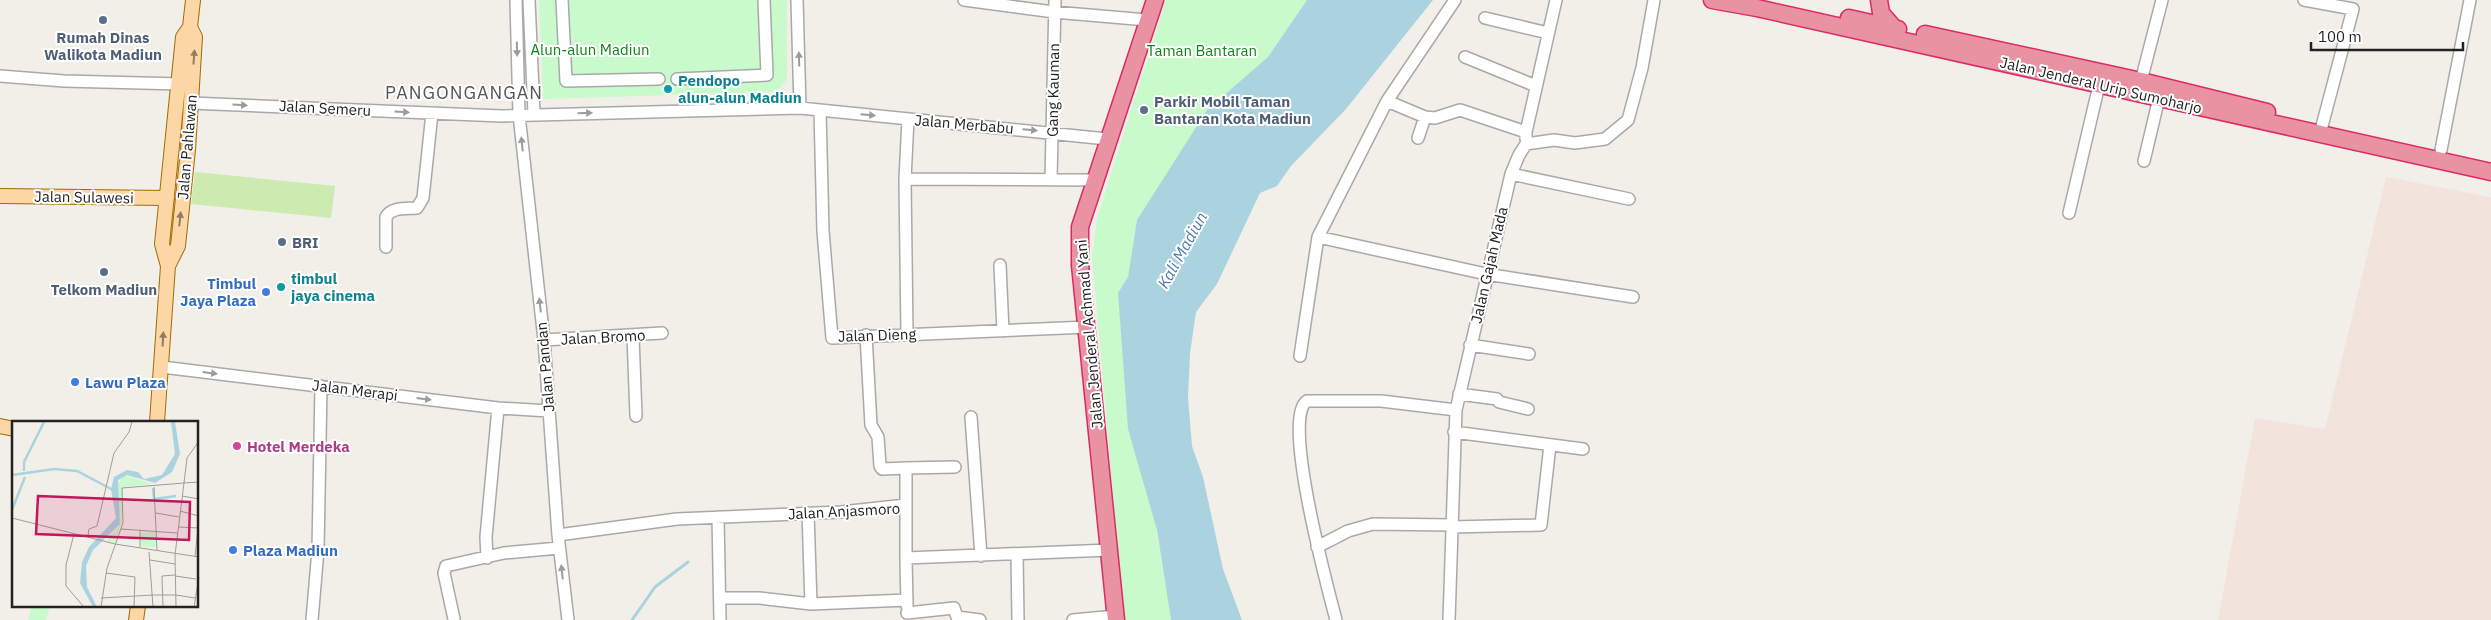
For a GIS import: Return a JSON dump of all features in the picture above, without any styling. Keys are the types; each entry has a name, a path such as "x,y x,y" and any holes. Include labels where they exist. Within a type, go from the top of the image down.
{"highway":[{"name":"Jalan Jenderal Achmad Yani","path":"1116,618 1079,244 1080,227 1107,138 1154,0"},
{"name":"Jalan Jenderal Urip Sumoharjo","path":"1712,0 1872,29 1893,27 2141,81 2322,126 2491,160"},
{"name":"Jalan Jenderal Urip Sumoharjo","path":"1772,0 1872,29 2099,84 2491,172"},
{"path":"1879,0 1881,13 1893,27"}],"main road":[{"name":"Jalan Pahlawan","path":"157,421 168,266 162,244 180,84 183,36 190,26 193,0"},
{"path":"1872,29 1879,0"},
{"name":"Jalan Pahlawan","path":"168,266 178,246 196,37 190,26"},
{"name":"Jalan Sulawesi","path":"0,196 167,198"}],"street":[{"name":"Jalan Pandan","path":"516,0 519,115 544,340 558,535 568,620"},
{"path":"529,0 534,114"},
{"path":"562,0 566,81 658,80"},
{"path":"677,78 767,75 764,0"},
{"path":"797,0 800,108"},
{"path":"964,0 1054,12 1147,20"},
{"name":"Gang Kauman","path":"1050,180 1055,0"},
{"path":"1300,356 1318,237 1387,101 1455,0"},
{"path":"1556,0 1526,132 1526,144 1554,140 1575,143 1605,138 1628,120 1642,68 1654,0"},
{"path":"2141,81 2162,0"},
{"path":"2304,0 2354,9 2322,126"},
{"path":"2441,150 2470,0"},
{"path":"1485,18 1548,33"},
{"path":"1465,57 1536,86"},
{"path":"0,76 64,81 180,84"},
{"path":"2069,213 2099,84"},
{"path":"2144,161 2159,98"},
{"path":"1387,101 1425,118 1434,118 1460,110 1526,132"},
{"name":"Jalan Semeru","path":"191,103 519,115 800,108"},
{"name":"Jalan Merbabu","path":"800,108 1107,138"},
{"name":"Jalan Dieng","path":"820,111 823,231 831,337 1088,327"},
{"path":"386,247 388,213 392,210 417,208 422,198 432,113"},
{"path":"1418,138 1425,118"},
{"path":"907,333 906,179 908,119"},
{"name":"Jalan Gajah Mada","path":"1449,620 1456,410 1510,174 1526,144"},
{"path":"1510,174 1629,199"},
{"path":"906,179 1094,180"},
{"path":"1318,237 1486,274 1633,297"},
{"path":"1000,265 1003,330"},
{"name":"Jalan Bromo","path":"544,340 662,333"},
{"path":"866,335 871,424 878,437 880,466 882,469 955,467"},
{"path":"633,336 636,416"},
{"path":"1470,346 1529,354"},
{"name":"Jalan Merapi","path":"162,367 498,408 549,411"},
{"path":"312,620 318,550 321,386"},
{"path":"1460,394 1497,399 1499,402 1512,406 1528,408"},
{"path":"1336,620 1317,548 1302,467 1300,413 1303,404 1308,401 1381,401 1456,410"},
{"path":"489,557 486,537 498,408"},
{"path":"972,417 981,556"},
{"path":"1454,432 1583,449"},
{"path":"1317,548 1348,531 1373,524 1451,526 1541,525 1550,445"},
{"path":"906,468 906,505"},
{"name":"Jalan Anjasmoro","path":"558,535 677,519 841,512 906,505 907,616"},
{"path":"808,513 812,604"},
{"path":"718,517 720,620"},
{"path":"454,619 444,568 451,564 504,553 560,548"},
{"path":"906,558 1110,550"},
{"path":"1017,554 1018,620"},
{"path":"720,598 759,598 812,604 907,600"},
{"path":"907,616 954,608 957,616 980,620"},
{"path":"1073,620 1116,618"}],"shaded area":[{"path":"2386,177 2491,197 2491,620 2218,620 2255,418 2325,429"}],"green space":[{"name":"Alun-alun Madiun","path":"539,0 787,0 787,79 774,92 543,99"},
{"name":"Taman Bantaran","path":"1166,0 1307,0 1268,57 1250,74 1137,220 1128,277 1118,293 1171,620 1124,620 1092,256 1097,218"},
{"path":"195,172 335,186 331,218 191,204"},
{"path":"31,608 49,608 46,620 28,620"}],"water":[{"name":"Kali Madiun","path":"1307,0 1433,0 1346,109 1291,166 1277,186 1260,193 1217,284 1196,312 1190,353 1188,398 1192,446 1203,477 1223,569 1242,620 1171,620 1157,530 1128,429 1118,293 1128,277 1137,220 1207,110 1268,57"}],"waterway":[{"path":"632,620 655,587 688,562"}],"place":[{"name":"Rumah Dinas Walikota Madiun","path":"103,20"},
{"name":"Pendopo alun-alun Madiun","path":"668,89"},
{"name":"Parkir Mobil Taman Bantaran Kota Madiun","path":"1144,110"},
{"name":"BRI","path":"282,242"},
{"name":"Telkom Madiun","path":"104,272"},
{"name":"timbul jaya cinema","path":"281,287"},
{"name":"Timbul Jaya Plaza","path":"266,292"},
{"name":"Lawu Plaza","path":"75,382"},
{"name":"Hotel Merdeka","path":"237,446"},
{"name":"Plaza Madiun","path":"233,550"}],"district":[{"name":"PANGONGANGAN","path":"464,92"}]}
